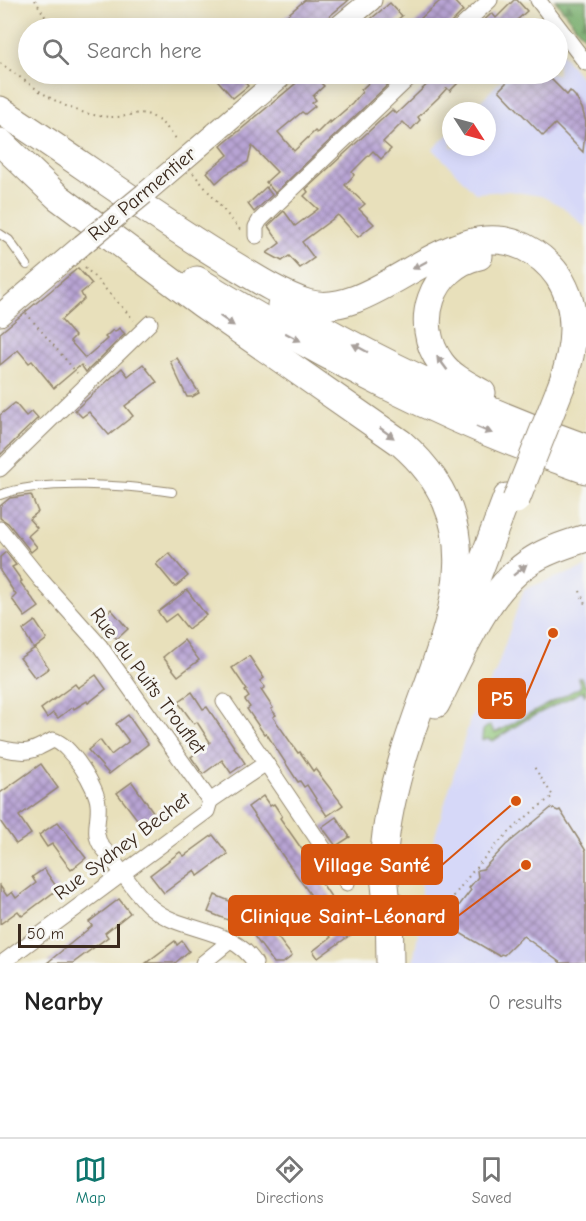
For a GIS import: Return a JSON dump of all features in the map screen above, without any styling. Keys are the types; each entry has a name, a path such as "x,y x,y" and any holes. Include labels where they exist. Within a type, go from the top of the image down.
{"highway":[{"path":"0,112 64,151 111,186 194,240 287,294 312,304 328,305 356,298 453,249 473,242 503,241 525,248 545,260 555,271 566,290 572,307 573,343 426,708 405,776 399,821 396,897 397,963"},
{"path":"0,112 81,176 195,255 302,318 474,405 586,448"},
{"path":"0,141 147,249 276,328 395,391 546,456 586,470"},
{"path":"0,141 58,197 202,304 401,443 419,461 440,491 455,530 458,580 450,621 411,731 392,802 384,871 389,918"},
{"path":"558,383 559,318 551,292 541,277 521,261 500,255 470,258 448,271 435,288 428,309 431,344 441,362 460,380 492,398 586,436"},
{"path":"390,963 389,918 392,852 399,821 434,708 512,499"},
{"path":"434,708 478,623 506,581 523,566 544,553 586,538"}],"street":[{"path":"349,18 370,0"},
{"path":"538,0 552,18"},
{"path":"469,18 482,3"},
{"path":"568,39 586,63"},
{"name":"Rue Parmentier","path":"0,315 80,253 155,184 189,162 273,84"},
{"path":"256,236 256,227 260,220 403,84"},
{"path":"0,469 143,324"},
{"name":"Rue du Puits Trouflet","path":"0,529 41,580 100,646 209,803"},
{"path":"224,702 347,883"},
{"path":"0,748 20,752 38,750 52,740 63,744 94,785 98,803 95,833 100,845 152,908 170,918 230,941 247,952 255,963"},
{"name":"Rue Sydney Bechet","path":"2,963 207,811 209,803 266,763"},
{"path":"203,963 230,941"}],"lane":[{"path":"0,234 9,240 27,265"},
{"path":"0,495 39,487 93,485 172,492"}],"path":[{"path":"35,0 46,18"},
{"path":"0,63 18,75"},
{"path":"30,84 49,97 79,111 112,117 135,112 150,115 162,123 237,229 256,236"},
{"path":"80,253 135,321 143,324"},
{"path":"24,311 82,380"},
{"path":"580,591 586,607"},
{"path":"433,916 443,912 477,864 499,841 554,796 534,767"}],"shaded area":[{"path":"568,61 586,85 586,228 563,207 541,196 509,191 475,193 433,149 442,140 442,156 496,156 496,102 480,102 497,84 568,84"},
{"path":"586,567 586,963 413,963 420,921 421,882 470,720 495,673 524,589"}],"green space":[{"path":"555,0 586,0 586,39"},
{"path":"578,678 581,678 586,687 585,696 583,691 525,720 493,741 482,740 483,730 490,725 495,733 581,687"}],"building":[{"path":"305,0 349,0 327,18 284,18"},
{"path":"453,0 463,11 456,18 421,18 440,1"},
{"path":"514,0 517,0 527,11 519,18 496,18"},
{"path":"390,3 402,16 400,18 372,18"},
{"path":"492,13 496,18 487,18"},
{"path":"221,84 246,84 248,86 233,98"},
{"path":"295,84 322,84 324,86 313,96 316,100 312,103 315,106 305,114 302,112 278,132 294,151 315,131 317,133 352,104 367,84 389,84 275,193 266,182 277,172 252,146 248,162 226,174 216,183 207,172 228,155 221,146"},
{"path":"428,84 457,84 450,91 447,88 418,117 420,120 411,130 403,122 383,142 391,149 381,159 373,151 352,172 354,175 345,185 365,204 359,209 374,224 358,237 338,215 302,242 314,258 300,268 289,256 282,261 267,253 280,243 268,226 284,211 295,226 318,209 304,196 308,192 306,189 392,110 396,114"},
{"path":"505,84 556,84 567,95 570,91 582,108 586,122 583,152 555,124 543,136 499,90"},
{"path":"266,187 272,195 254,212 248,204"},
{"path":"78,268 92,284 81,293 84,299 61,320 75,336 70,341 85,358 107,339 105,337 113,330 115,332 119,328 125,334 86,372 81,365 54,388 32,361 29,363 18,350 0,365 0,333"},
{"path":"177,358 199,393 192,397 187,397 170,361"},
{"path":"143,364 157,382 125,406 133,416 109,435 89,412 82,417 75,410 122,368 128,376"},
{"path":"15,403 26,416 32,411 38,418 0,455 0,415"},
{"path":"31,495 38,512 29,519 37,528 28,536 37,547 31,552 8,523 0,518 0,506 10,498"},
{"path":"6,552 16,565 12,567 22,581 20,582 39,607 25,617 12,599 16,595 0,571 0,557"},
{"path":"169,553 188,576 175,587 156,564"},
{"path":"187,590 206,615 188,629 176,614 165,622 158,612"},
{"path":"111,609 128,629 117,639 100,619"},
{"path":"35,621 47,639 34,649 23,630"},
{"path":"184,640 199,660 178,676 163,657"},
{"path":"35,648 49,668 35,678 20,658"},
{"path":"249,656 264,678 260,681 265,687 261,690 273,708 271,709 276,715 273,717 298,753 300,752 313,771 315,769 343,805 327,816 307,785 304,787 300,781 298,782 266,733 264,734 247,709 250,707 245,700 249,697 245,691 247,690 232,668"},
{"path":"96,675 106,689 88,703 87,701 74,709 73,707 58,718 53,713 47,718 41,709 75,684 78,688"},
{"path":"192,692 203,709 207,707 245,763 231,773 222,760 203,774 191,757 210,742 197,722 194,724 178,702"},
{"path":"128,715 148,744 109,774 88,750 100,740 111,755 128,742 116,724"},
{"path":"41,764 58,788 19,816 31,834 16,844 0,821 0,793"},
{"path":"132,782 154,813 140,823 117,793"},
{"path":"263,796 270,806 274,804 282,816 280,818 315,868 313,870 353,933 318,958 313,951 331,937 319,920 323,917 308,895 310,894 248,807"},
{"path":"551,808 560,810 586,851 586,963 561,963 523,936 504,955 499,956 445,924 471,890 469,888 478,877 477,870 483,869 506,845"},
{"path":"336,817 350,837 336,846 322,827"},
{"path":"58,822 86,858 71,870 52,844 47,847 39,835"},
{"path":"213,835 228,854 198,876 195,870 164,893 150,875 180,852 184,856"},
{"path":"44,869 58,889 22,916 18,911 0,924 0,886 7,896 12,892 16,898 36,883 32,877"},
{"path":"215,895 249,909 264,930 269,926 292,956 283,963 274,963 248,928 208,912"},
{"path":"119,899 130,913 105,933 108,937 73,963 47,963 92,926 89,922"},
{"path":"175,941 177,945 182,941 189,951 175,963 146,963"}],"place":[{"name":"P5","path":"553,633"},
{"name":"Village Santé","path":"516,801"},
{"name":"Clinique Saint-Léonard","path":"526,865"}]}
